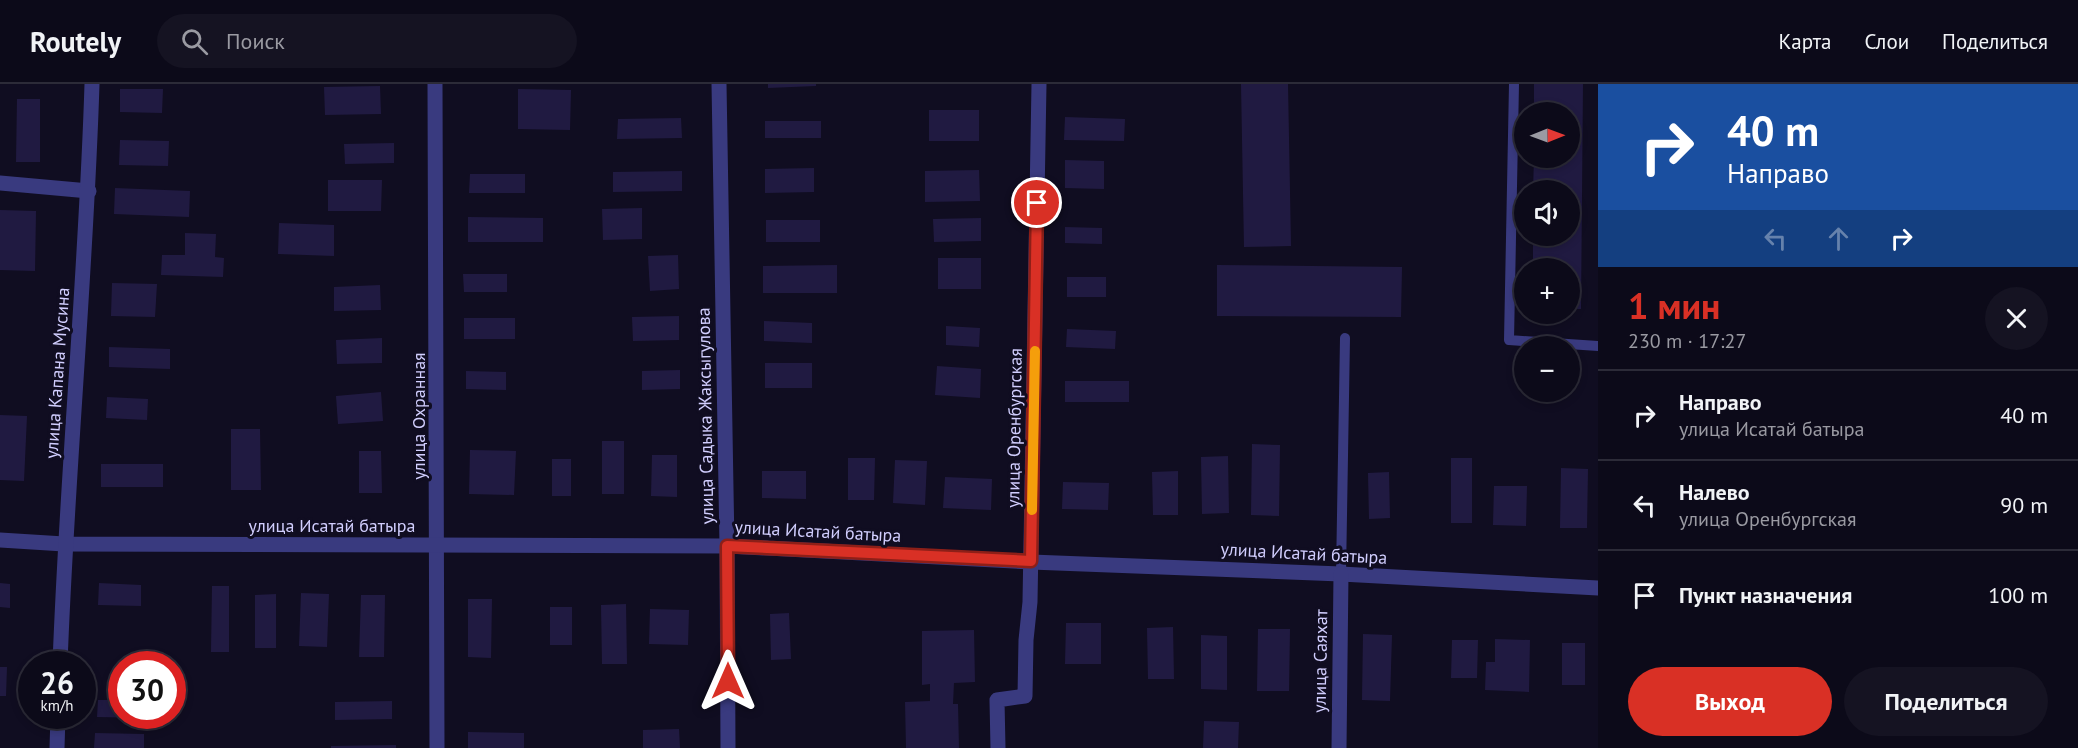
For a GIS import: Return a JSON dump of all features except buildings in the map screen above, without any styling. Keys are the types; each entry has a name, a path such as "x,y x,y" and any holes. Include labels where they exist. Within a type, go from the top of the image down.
{"street":[{"name":"улица Капана Мусина","path":"60,651 64,544 89,191 92,84"},
{"name":"улица Охранная","path":"435,84 437,748"},
{"name":"улица Садыка Жаксыгулова","path":"719,84 728,748"},
{"name":"улица Оренбургская","path":"998,748 998,700 1025,696 1031,561 1039,84"},
{"path":"0,183 89,191"},
{"name":"улица Исатай батыра","path":"0,540 64,544 727,546 1598,588"},
{"name":"улица Саяхат","path":"1339,748 1341,574"},
{"path":"57,748 58,729"}],"lane":[{"path":"1514,84 1509,340 1598,346"},
{"path":"1341,574 1345,338"}],"slow traffic":[{"path":"1032,510 1035,351"}],"route":[{"path":"728,681 727,546 1031,561 1037,203"}]}
